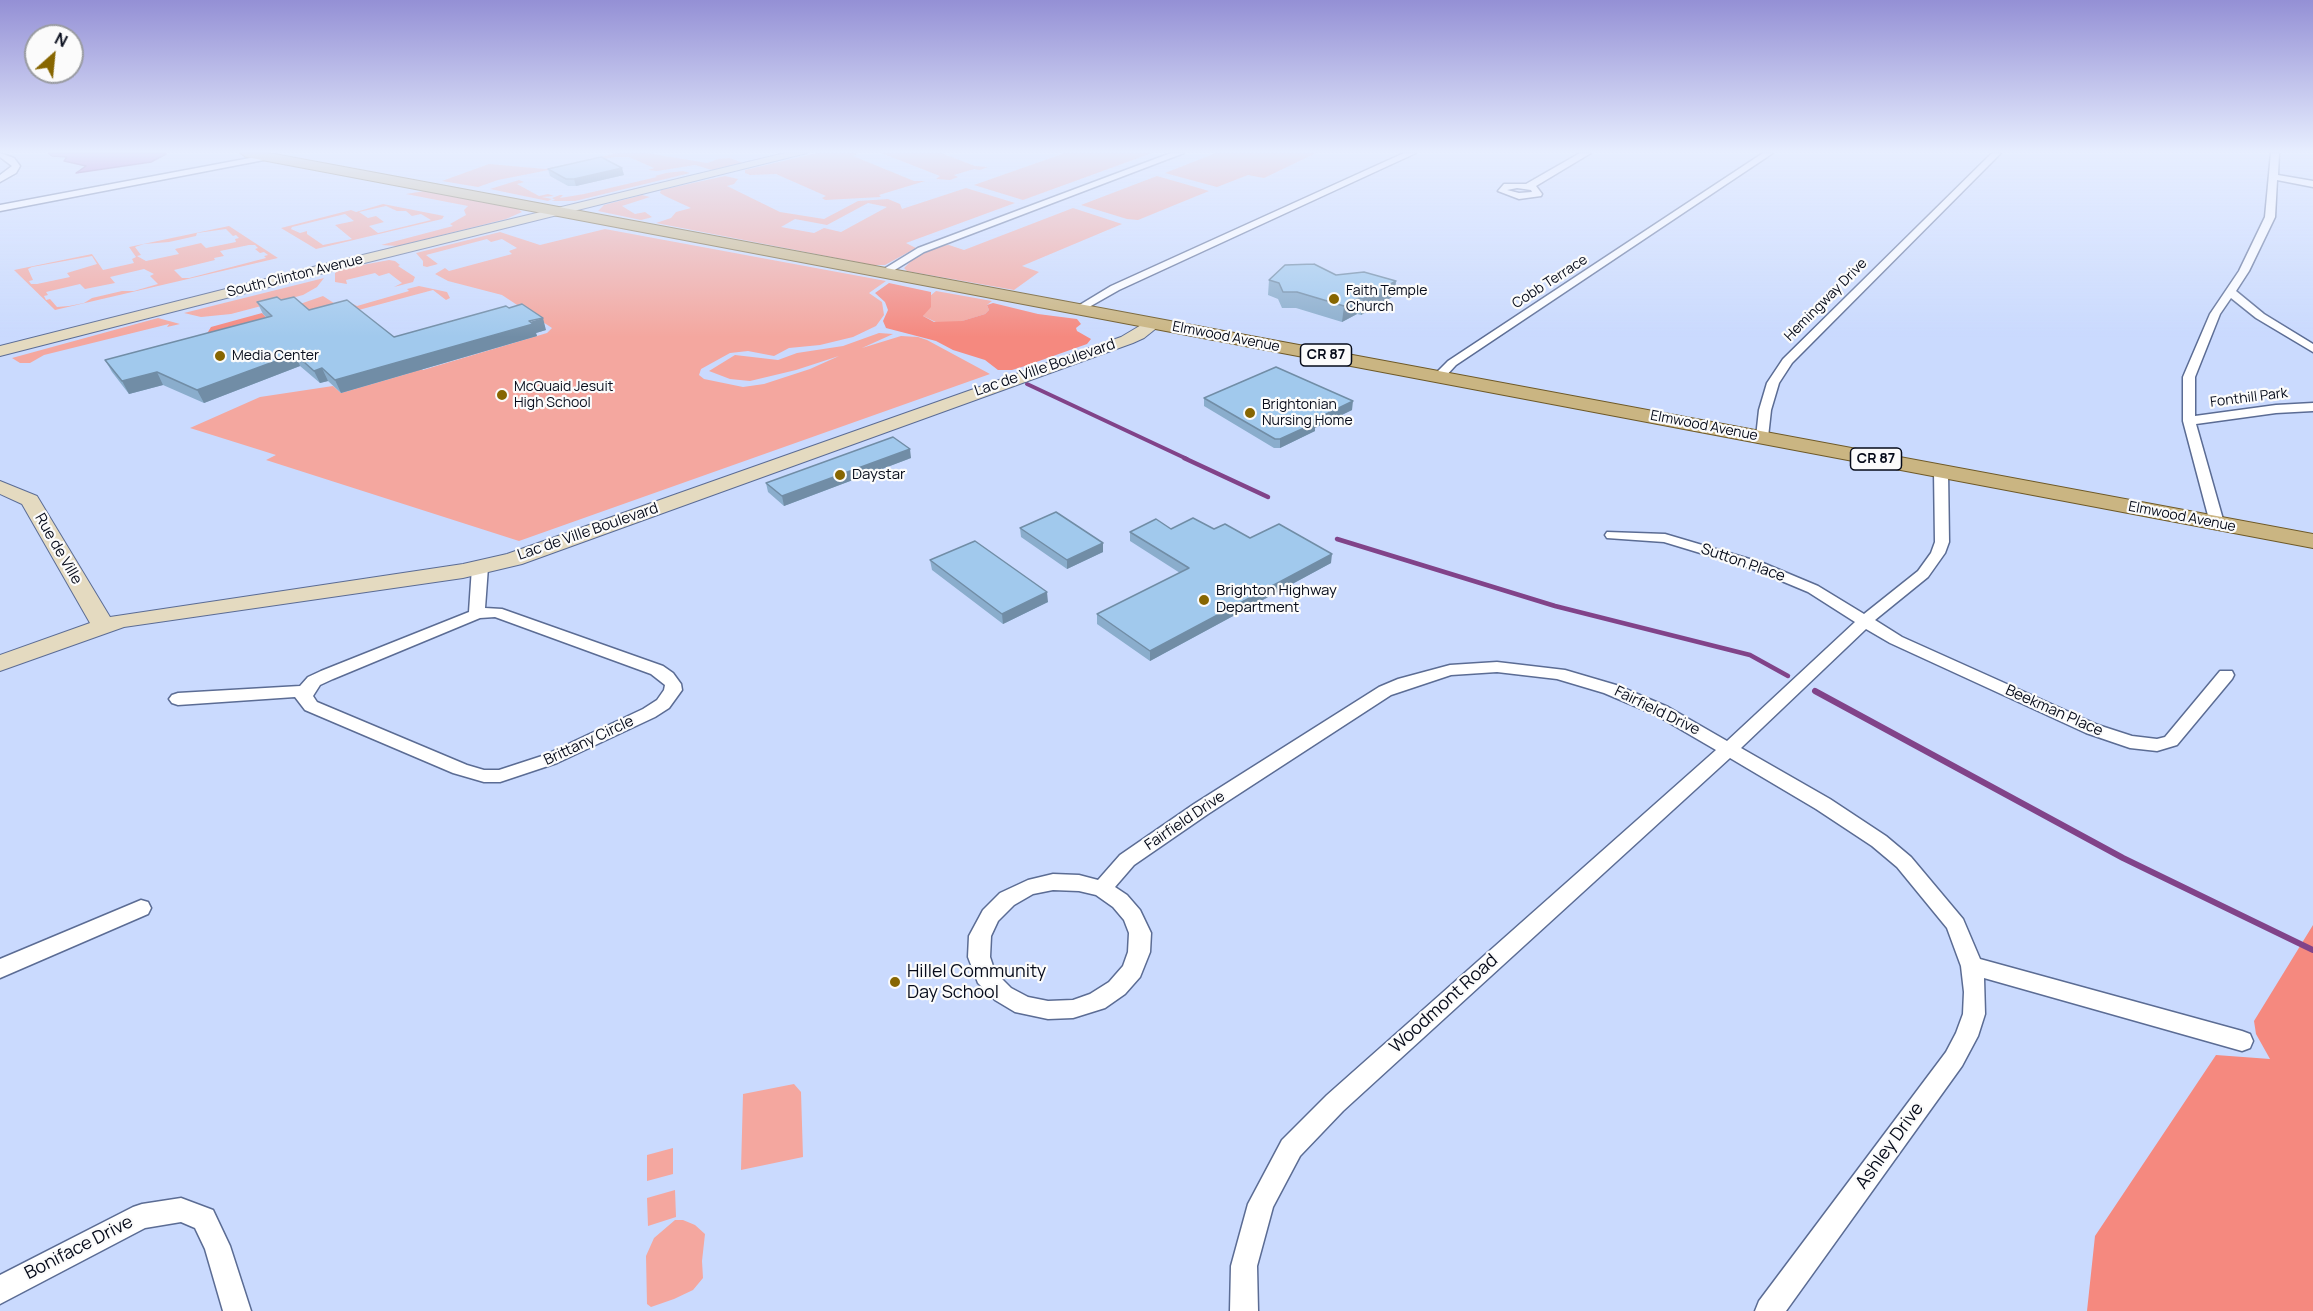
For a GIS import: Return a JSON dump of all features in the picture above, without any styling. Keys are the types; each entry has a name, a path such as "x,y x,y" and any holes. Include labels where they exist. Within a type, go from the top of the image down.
{"main road":[{"name":"Elmwood Avenue","path":"575,214 2313,541"}],"street":[{"name":"South Clinton Avenue","path":"0,351 545,214"},
{"path":"884,272 921,250 1017,214"},
{"path":"1078,309 1114,288 1277,214"},
{"name":"Cobb Terrace","path":"1439,376 1452,363 1677,214"},
{"name":"Hemingway Drive","path":"1762,437 1765,410 1773,383 1787,361 1935,214"},
{"path":"2217,523 2188,421 2189,377 2215,314 2244,271 2271,214"},
{"path":"2231,292 2272,325 2313,349"},
{"name":"Lac de Ville Boulevard","path":"0,663 103,626 136,617 480,567 542,550 1127,340 1143,332 1153,323"},
{"name":"Fonthill Park","path":"2188,421 2276,409 2313,407"},
{"path":"1730,748 1865,621 1923,574 1938,553 1942,542 1941,471"},
{"name":"Rue de Ville","path":"0,487 30,500 103,626"},
{"name":"Sutton Place","path":"1612,535 1674,540 1758,566 1812,589 1865,621"},
{"path":"477,614 480,567"},
{"name":"Brittany Circle","path":"496,612 510,615 657,670 673,684 673,690 663,704 649,713 551,759 500,777 484,776 460,769 311,706 304,697 304,691 314,681 327,675 477,614 496,612"},
{"name":"Beekman Place","path":"1865,621 1896,640 2092,729 2130,742 2157,745 2170,741 2226,675"},
{"name":"Fairfield Drive","path":"1102,889 1127,860 1201,809 1366,704 1404,683 1450,670 1497,667 1526,669 1583,680 1634,697 1730,748"},
{"path":"178,699 304,691"},
{"name":"Ashley Drive","path":"1730,748 1854,823 1904,862 1923,882 1956,925 1972,966 1976,992 1974,1014 1967,1036 1958,1051 1769,1311"},
{"name":"Woodmont Road","path":"1244,1311 1244,1266 1261,1204 1291,1148 1335,1102 1730,748"},
{"path":"1053,882 1079,883 1102,889 1120,901 1133,916 1140,933 1139,952 1132,971 1117,988 1089,1004 1048,1010 1023,1005 1003,994 986,977 979,957 980,936 990,916 1007,899 1028,888 1053,882"},
{"path":"0,969 141,908"},
{"path":"1972,966 2242,1041"},
{"name":"Boniface Drive","path":"0,1290 142,1216 181,1210 204,1219 217,1246 237,1311"}],"shaded area":[{"path":"335,214 344,214 292,227 291,229 300,233 307,231 307,234 323,245 352,239 335,225 354,221 345,214 362,214 368,218 376,216 384,222 369,226 378,233 431,220 421,214 444,216 442,219 316,249 281,228"},
{"path":"517,214 506,219 398,246 381,245 453,226 450,224 466,215"},
{"path":"613,214 648,214 652,217 641,220"},
{"path":"674,214 794,214 824,219 833,214 847,214 827,225 795,219 781,227 814,233 824,228 841,232 874,214 985,214 906,243 916,248 885,265 873,265 656,223 671,218"},
{"path":"1057,214 1092,214 1122,224 1022,266 1039,272 1014,290 907,271 904,268 915,257 936,246 949,245 964,250"},
{"path":"1111,214 1152,214 1138,220"},
{"path":"229,226 278,258 55,310 14,270 92,254 103,270 134,263 132,259 136,257 129,247","holes":["226,229 239,238 235,239 236,242 206,248 201,243 175,249 179,254 146,261 137,256 141,255 135,247 196,236 197,233","255,245 258,248 255,249 260,253 264,252 268,255 264,256 266,258 189,278 182,278 174,270 215,260 214,258 224,256 220,251","92,256 97,264 67,273 70,277 37,284 31,284 29,281 33,280 28,269","144,269 154,274 150,276 158,284 134,291 122,291 92,298 84,303 69,306 57,307 44,296 48,295 46,292 80,284 85,289 115,283 110,277"]},
{"name":"McQuaid Jesuit High School","path":"605,229 886,281 869,293 882,302 884,315 876,326 853,337 820,345 789,348 774,356 748,351 730,353 701,369 699,375 704,379 743,387 764,384 810,369 839,356 796,370 750,381 730,379 709,371 735,355 778,360 797,353 843,346 879,333 893,334 862,348 901,336 918,337 990,374 519,541 266,460 276,455 190,428 260,397 333,386 341,393 410,373 417,365 423,370 547,333 552,328 502,295 448,281 435,274 445,268 449,271 512,254 509,251 517,248 502,239 491,242 487,239 426,255 438,264 427,267 423,266 423,261 416,253 500,232 540,245"},
{"path":"389,260 395,261 400,265 398,266 415,277 413,282 394,287 402,283 389,273 379,276 375,273 346,280 347,284 335,282 335,273 341,269"},
{"path":"324,278 317,287 303,295 231,314 201,317 184,313"},
{"path":"889,283 931,292 931,307 923,316 934,322 962,321 985,314 989,310 987,305 993,303 1038,314 1077,319 1081,324 1076,328 1077,331 1091,339 1087,344 1025,366 1012,370 998,370 985,360 953,350 936,341 886,328 883,321 888,310 885,302 875,293"},
{"path":"419,286 447,292 450,298 446,300 433,290 314,322 300,304 323,296 340,307 353,304 357,306"},
{"path":"936,291 992,301 987,305 989,310 985,314 956,323 940,324 923,316 930,305 930,296"},
{"path":"262,313 273,324 203,340 211,327"},
{"path":"158,318 180,324 167,327 169,324 44,355 30,363 20,363 12,358"},
{"path":"2313,925 2313,1311 2087,1311 2095,1236 2216,1055 2270,1059 2256,1034 2254,1021"},
{"path":"794,1084 801,1092 803,1157 741,1170 743,1094"},
{"path":"673,1148 673,1174 647,1181 647,1155"},
{"path":"675,1190 676,1217 648,1226 647,1198"},
{"path":"675,1220 683,1220 695,1225 705,1234 703,1278 693,1290 651,1307 647,1304 646,1256 654,1238"}],"building":[{"path":"1314,264 1336,275 1364,272 1396,281 1363,299 1359,298 1344,306 1297,292 1283,292 1279,283 1269,280 1285,265"},
{"path":"277,297 281,300 294,297 309,310 347,300 394,337 506,306 509,308 522,304 543,318 529,321 533,324 335,380 322,368 314,371 295,354 197,390 157,372 122,381 105,360 272,316 257,302"},
{"name":"Brightonian Nursing Home","path":"1276,367 1353,401 1312,421 1315,423 1280,439 1275,439 1204,398"},
{"path":"893,437 910,449 782,496 766,483"},
{"path":"1056,512 1103,543 1067,560 1020,528"},
{"name":"Brighton Highway Department","path":"1193,518 1214,529 1225,524 1250,538 1279,524 1332,554 1150,651 1097,614 1189,568 1130,532 1156,519 1171,529"},
{"path":"975,541 1047,592 1002,614 930,560"}],"waterway":[{"path":"1027,384 1187,459"},
{"path":"1184,458 1268,497"},
{"path":"1337,539 1555,606 1750,655 1788,676"},
{"path":"1815,691 2123,858 2313,950"}],"place":[{"name":"Faith Temple Church","path":"1334,299"},
{"name":"Media Center","path":"220,356"},
{"name":"McQuaid Jesuit High School","path":"502,395"},
{"name":"Brightonian Nursing Home","path":"1250,413"},
{"name":"Daystar","path":"840,475"},
{"name":"Brighton Highway Department","path":"1204,600"},
{"name":"Hillel Community Day School","path":"895,982"}]}
